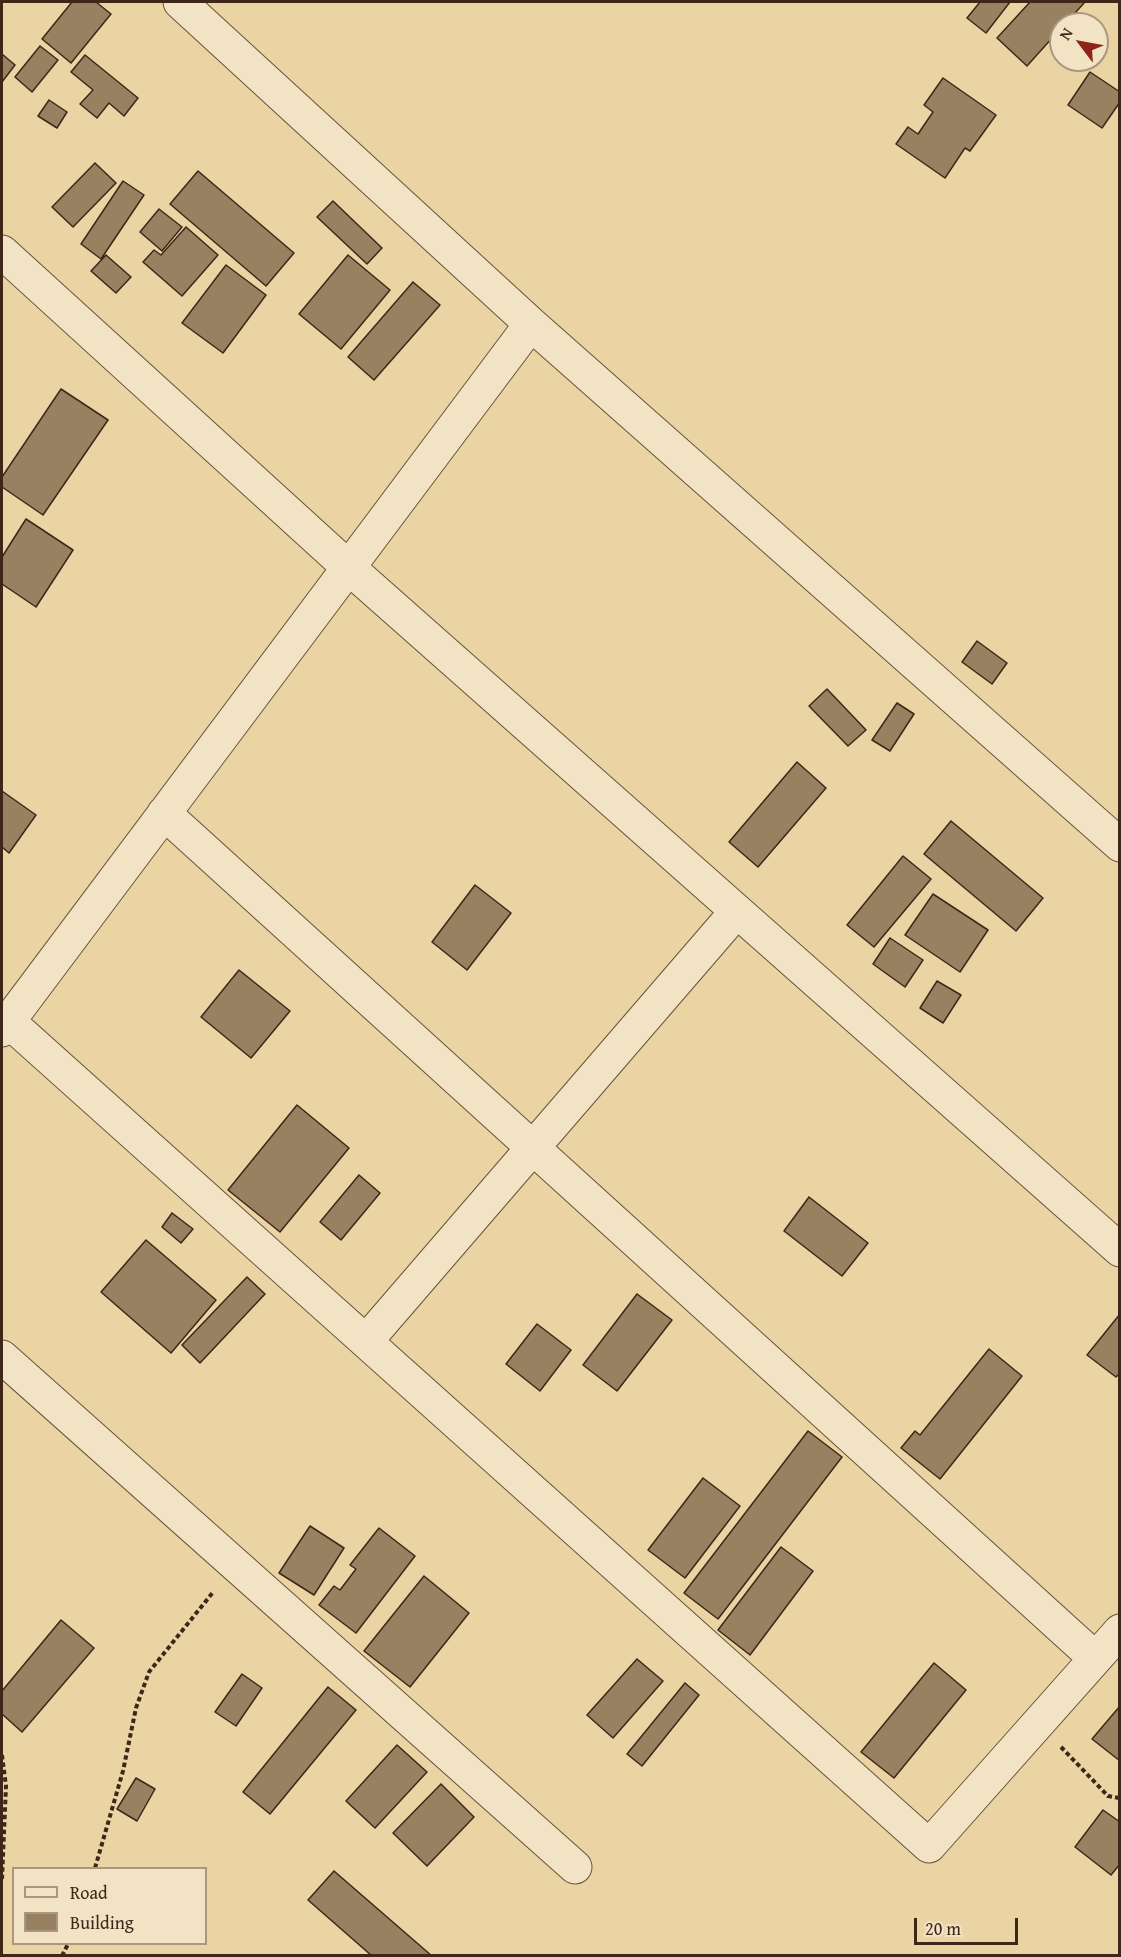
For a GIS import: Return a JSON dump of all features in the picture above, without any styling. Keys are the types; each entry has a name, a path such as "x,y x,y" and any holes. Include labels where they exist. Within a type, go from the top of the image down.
{"street":[{"path":"180,2 531,324 1119,844"},
{"path":"2,252 348,567 1119,1250"},
{"path":"531,324 5,1026 367,1340 928,1846 1119,1631"},
{"path":"164,813 1095,1658"},
{"path":"367,1340 737,911"},
{"path":"2,1357 575,1867"}],"path":[{"path":"96,1867 123,1772 136,1708 149,1672 235,1565"},
{"path":"1038,1723 1108,1796 1119,1798"},
{"path":"2,1755 6,1786 2,1879"}],"building":[{"path":"72,2 96,2 111,14 71,63 42,39"},
{"path":"980,2 1010,2 986,33 967,18"},
{"path":"1030,2 1085,2 1076,12 1049,12 1049,41 1027,66 997,38"},
{"path":"40,46 58,60 32,92 15,77"},
{"path":"2,54 15,65 2,82"},
{"path":"85,55 138,98 124,116 109,103 97,118 80,104 93,90 71,72"},
{"path":"1090,72 1120,92 1120,102 1102,128 1068,105"},
{"path":"943,78 996,115 970,151 965,148 945,178 896,144 908,127 918,134 933,112 924,105"},
{"path":"49,100 67,112 57,128 38,116"},
{"path":"95,163 116,183 73,227 52,207"},
{"path":"198,171 294,253 266,286 170,204"},
{"path":"123,181 144,195 101,259 81,244"},
{"path":"333,201 382,248 367,264 317,217"},
{"path":"159,209 182,227 162,251 140,232"},
{"path":"186,227 218,255 182,296 143,262 154,250 161,255"},
{"path":"106,255 131,277 116,293 91,271"},
{"path":"348,255 390,290 341,349 299,314"},
{"path":"226,265 266,295 223,353 182,323"},
{"path":"413,282 440,305 374,380 348,357"},
{"path":"61,389 108,420 43,515 2,487 2,477"},
{"path":"26,519 73,550 36,607 2,584 2,557"},
{"path":"977,641 1007,663 992,684 962,662"},
{"path":"827,689 866,730 848,746 809,706"},
{"path":"897,703 914,714 890,751 872,740"},
{"path":"797,762 826,788 758,867 729,842"},
{"path":"2,791 36,815 9,853 2,847"},
{"path":"951,821 1043,898 1016,931 924,854"},
{"path":"903,856 931,879 874,947 847,925"},
{"path":"475,885 511,913 467,970 432,942"},
{"path":"933,894 988,930 960,972 905,935"},
{"path":"890,938 923,960 905,987 873,964"},
{"path":"239,970 290,1011 251,1058 201,1017"},
{"path":"937,981 961,995 943,1023 920,1008"},
{"path":"297,1105 349,1148 280,1232 228,1190"},
{"path":"359,1175 380,1193 341,1240 320,1222"},
{"path":"809,1197 868,1243 842,1276 784,1231"},
{"path":"172,1213 193,1229 181,1243 162,1227"},
{"path":"146,1240 216,1300 171,1353 101,1292"},
{"path":"247,1277 265,1294 200,1363 182,1345"},
{"path":"637,1294 672,1320 617,1391 583,1365"},
{"path":"1120,1314 1120,1373 1116,1377 1087,1355"},
{"path":"537,1324 571,1350 540,1391 506,1364"},
{"path":"989,1349 1022,1376 940,1479 901,1448 915,1431 920,1435"},
{"path":"808,1431 842,1457 718,1619 684,1593"},
{"path":"703,1478 740,1506 685,1578 648,1550"},
{"path":"310,1526 344,1548 314,1595 279,1573"},
{"path":"379,1528 415,1556 356,1633 319,1605 334,1586 340,1590 356,1569 350,1565"},
{"path":"781,1547 813,1571 750,1655 718,1630"},
{"path":"424,1576 469,1613 410,1687 364,1651"},
{"path":"61,1620 94,1648 22,1732 2,1714 2,1691"},
{"path":"637,1659 663,1681 613,1738 587,1715"},
{"path":"934,1663 966,1690 894,1778 861,1752"},
{"path":"242,1674 262,1688 236,1726 215,1712"},
{"path":"685,1683 699,1695 642,1766 627,1754"},
{"path":"328,1687 356,1710 270,1814 243,1792"},
{"path":"1120,1706 1120,1761 1092,1739"},
{"path":"397,1745 427,1772 375,1828 346,1801"},
{"path":"136,1778 155,1789 137,1821 117,1809"},
{"path":"441,1784 474,1817 427,1866 393,1833"},
{"path":"1103,1810 1120,1822 1120,1864 1111,1875 1075,1847"},
{"path":"334,1871 432,1956 372,1956 308,1900"}]}
